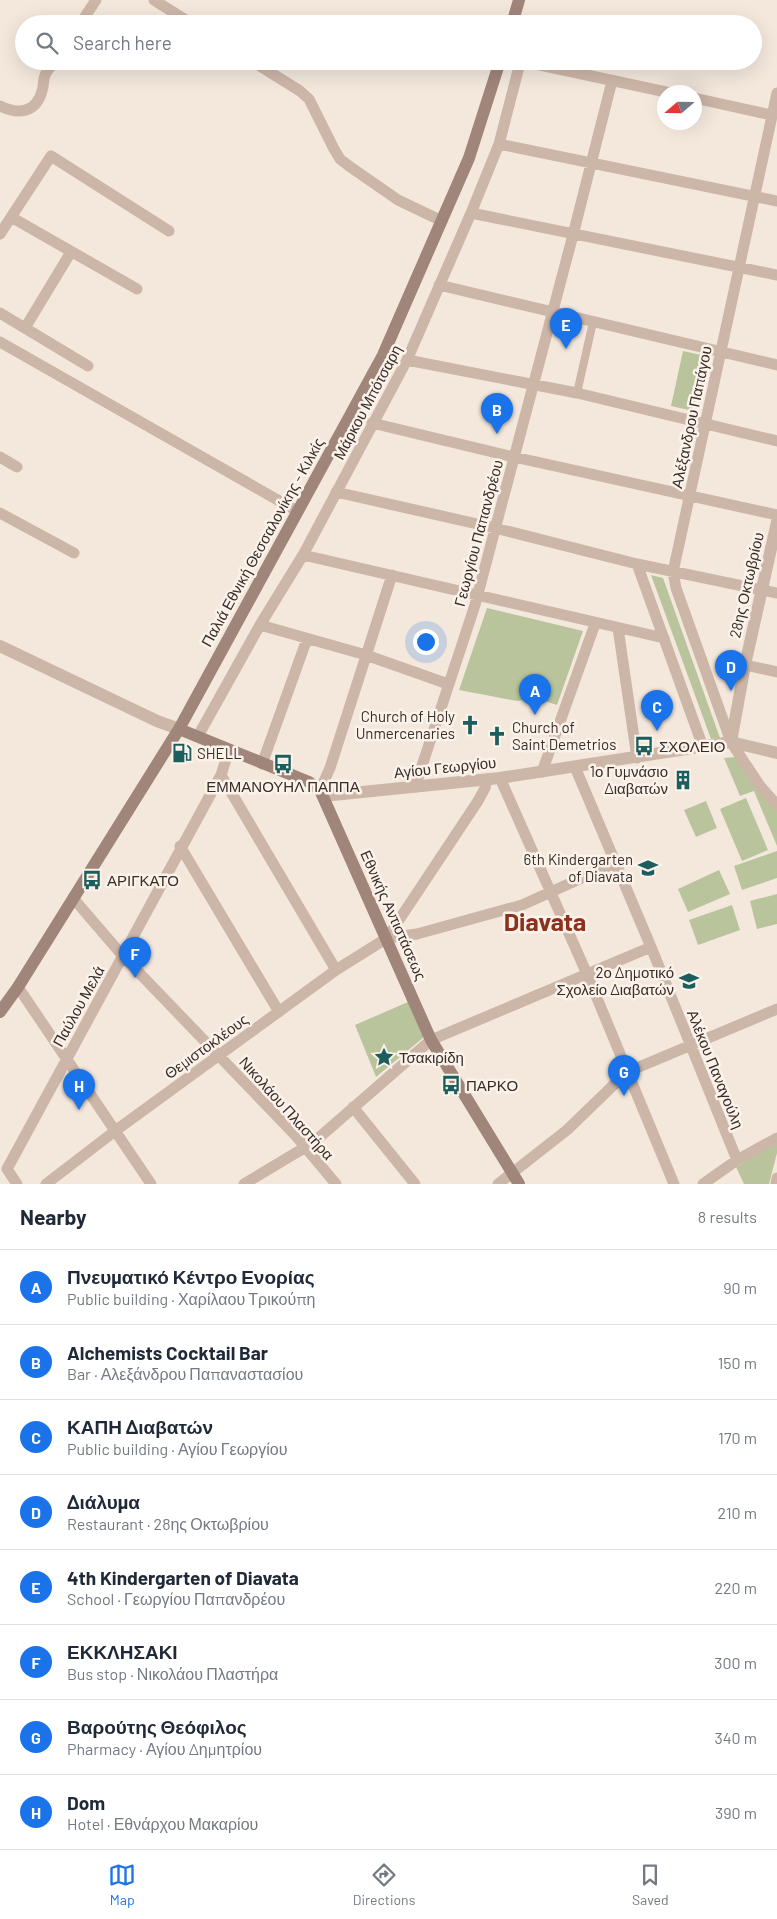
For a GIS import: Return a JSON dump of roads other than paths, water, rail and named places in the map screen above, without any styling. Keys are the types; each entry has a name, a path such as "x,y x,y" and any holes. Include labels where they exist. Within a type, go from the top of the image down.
{"main road":[{"path":"515,15 519,0"},
{"name":"Παλιά Εθνική Θεσσαλονίκης - Κιλκίς","path":"0,1012 18,987 141,787 181,733 297,511 382,355 474,146 497,70"},
{"path":"181,733 198,736 309,782 322,793"},
{"path":"141,787 154,785"},
{"name":"Εθνικής Αντιστάσεως","path":"322,793 431,1040 515,1179"}],"street":[{"path":"86,15 96,0"},
{"path":"154,0 178,15"},
{"path":"0,106 16,112 33,106 42,91 45,75 48,70"},
{"path":"266,70 300,91 309,99 334,149 349,166 398,200 442,221"},
{"name":"Μάρκου Μπότσαρη","path":"198,736 260,625 303,555 407,360 499,144 518,70"},
{"name":"Μάρκου Μπότσαρη","path":"562,70 612,81"},
{"path":"612,81 657,90"},
{"name":"Γεωργίου Παπανδρέου","path":"415,787 477,596 612,81"},
{"name":"Αλέξανδρου Παπάγου","path":"777,93 773,122 754,196 672,572 731,742 760,786 777,805"},
{"path":"702,100 773,122"},
{"path":"499,144 777,201"},
{"path":"0,234 50,156 169,231"},
{"path":"471,213 777,275"},
{"path":"11,217 137,289"},
{"path":"25,328 71,252"},
{"path":"439,285 777,365"},
{"path":"0,313 88,366"},
{"path":"577,394 593,322"},
{"path":"0,342 297,511"},
{"path":"407,360 577,394 777,441"},
{"path":"372,423 514,457 777,515"},
{"path":"0,457 17,467"},
{"path":"336,492 495,528 637,564 777,593"},
{"path":"0,513 74,553"},
{"name":"28ης Οκτωβρίου","path":"731,742 745,665 777,522"},
{"path":"303,555 595,624 664,638"},
{"path":"637,564 703,748"},
{"path":"322,793 392,575"},
{"path":"542,772 595,624"},
{"path":"260,625 366,655 448,684"},
{"path":"618,628 636,758"},
{"path":"262,764 307,639"},
{"path":"0,646 181,733"},
{"path":"745,665 777,672"},
{"name":"Αγίου Γεωργίου","path":"322,793 415,787 493,779 703,748 731,742 777,753"},
{"name":"Παύλου Μελά","path":"17,1184 7,1169 180,846 221,775 228,750"},
{"name":"Αλέκου Παναγούλη","path":"575,767 651,947 737,1160"},
{"path":"221,775 336,970"},
{"path":"386,938 493,779 551,893 674,1184"},
{"path":"180,846 279,1012"},
{"path":"386,938 417,934 522,905 614,863"},
{"name":"Νικολάου Πλαστήρα","path":"73,898 122,956 219,1055 306,1148 336,1184"},
{"name":"Θεμιστοκλέους","path":"46,1184 115,1131 336,970 386,938"},
{"path":"244,1184 306,1148 431,1040 651,947"},
{"path":"18,987 65,1060 151,1184"},
{"path":"498,1184 515,1179 580,1119 627,1072 777,1009"},
{"path":"354,1107 415,1184"},
{"path":"703,1184 737,1160 777,1138"},
{"path":"776,1184 777,1178"}],"place":[{"name":"4th Kindergarten of Diavata","path":"566,349"},
{"name":"Alchemists Cocktail Bar","path":"497,434"},
{"name":"Διάλυμα","path":"731,691"},
{"name":"Πνευματικό Κέντρο Ενορίας","path":"535,715"},
{"name":"Church of Holy Unmercenaries","path":"470,725"},
{"name":"ΚΑΠΗ Διαβατών","path":"657,731"},
{"name":"Church of Saint Demetrios","path":"497,736"},
{"name":"ΣΧΟΛΕΙΟ","path":"644,746"},
{"name":"SHELL","path":"182,753"},
{"name":"ΕΜΜΑΝΟΥΗΛ ΠΑΠΠΑ","path":"283,764"},
{"name":"1ο Γυμνάσιο Διαβατών","path":"683,780"},
{"name":"6th Kindergarten of Diavata","path":"648,868"},
{"name":"ΑΡΙΓΚΑΤΟ","path":"92,880"},
{"name":"ΕΚΚΛΗΣΑΚΙ","path":"135,978"},
{"name":"2ο Δημοτικό Σχολείο Διαβατών","path":"689,981"},
{"name":"Τσακιρίδη","path":"384,1057"},
{"name":"ΠΑΡΚΟ","path":"451,1085"},
{"name":"Βαρούτης Θεόφιλος","path":"624,1096"},
{"name":"Dom","path":"79,1110"}],"district":[{"name":"Diavata","path":"545,921"}]}
